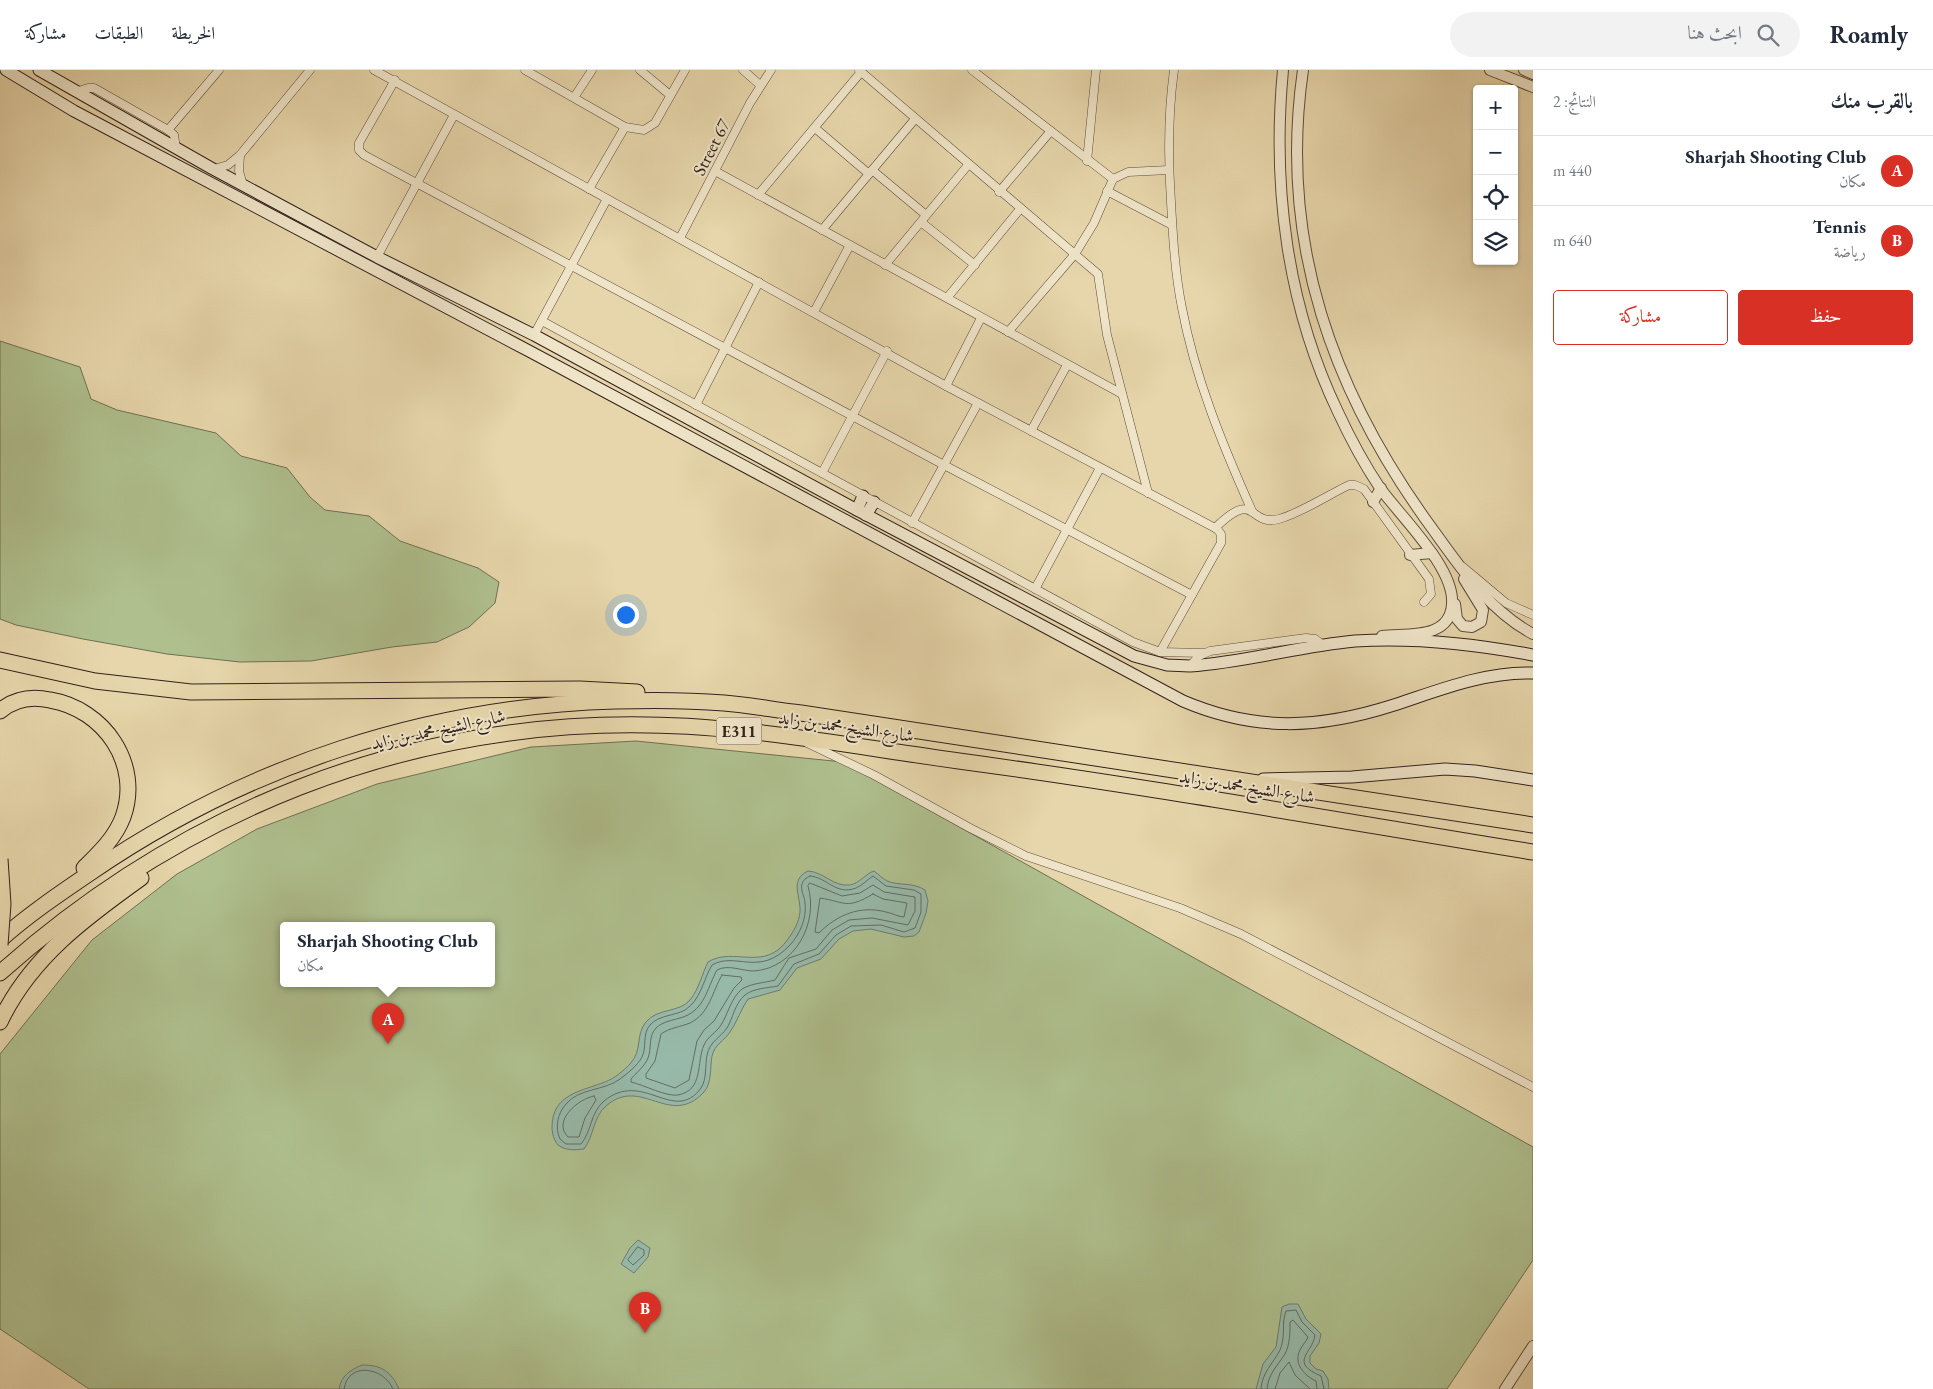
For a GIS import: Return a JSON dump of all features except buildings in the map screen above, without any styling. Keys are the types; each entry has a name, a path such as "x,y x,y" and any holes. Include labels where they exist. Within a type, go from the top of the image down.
{"highway":[{"path":"0,660 95,681 191,692 580,689 651,693 722,703"},
{"path":"0,711 14,703 33,698 56,700 77,708 95,720 111,736 122,755 126,767 128,791 119,827 105,847 57,895"},
{"name":"شارع الشيخ محمد بن زايد","path":"0,940 57,895 130,845 214,799 277,770 376,736 478,714 548,705 617,701 722,703 864,722 1533,825"},
{"name":"شارع الشيخ محمد بن زايد","path":"0,974 42,937 105,890 197,833 262,802 346,770 424,748 504,733 575,726 647,725 719,729 798,739 1080,777 1533,852"},
{"path":"0,1022 24,980 54,946 92,914 197,833"},
{"path":"0,860 3,904 0,945"}],"main road":[{"path":"6,70 100,124 530,350 1183,701 1229,717 1277,724 1325,722 1371,712 1476,678 1533,673"},
{"path":"38,70 214,169 377,257 534,335 861,513 1124,652 1156,663 1190,666 1355,641 1450,643 1533,655"},
{"path":"861,513 863,496"},
{"path":"861,513 874,502"},
{"path":"1248,782 1291,778 1352,777 1445,769 1475,771 1533,780"}],"street":[{"path":"168,130 217,70"},
{"path":"214,169 228,165 240,156 310,70"},
{"path":"374,70 887,351 946,386 1215,528 1221,534 1221,543 1160,652"},
{"path":"525,70 575,96 625,126 644,130 652,127 685,70"},
{"path":"575,96 592,70"},
{"path":"640,70 670,95"},
{"path":"743,70 760,85"},
{"name":"Street 67","path":"680,238 760,85 771,70"},
{"path":"972,70 1113,180"},
{"path":"1086,70 1095,73 1087,161"},
{"path":"1174,70 1169,126 1169,170 1178,290 1191,348 1216,426 1252,511"},
{"path":"1283,70 1280,132 1282,191 1287,244 1295,291 1312,351 1328,391 1352,441 1381,488 1432,553 1450,584 1460,624 1469,628 1478,625 1483,616 1483,610 1463,578 1458,564"},
{"path":"1297,70 1300,101"},
{"path":"1303,70 1300,101 1298,176 1301,216 1314,288 1331,347 1347,388 1388,465 1458,564 1494,605 1533,634"},
{"path":"1490,70 1533,87"},
{"path":"1524,70 1533,74"},
{"path":"758,195 860,71 999,192 1098,274 1106,328 1148,493"},
{"path":"395,80 359,143 359,150 364,155 944,465 1192,595"},
{"path":"79,92 88,88 94,88 168,130 174,135 176,148"},
{"path":"377,257 454,115"},
{"path":"822,230 915,119"},
{"path":"589,189 625,126"},
{"path":"815,128 871,172 975,265"},
{"path":"999,192 1050,132"},
{"path":"240,156 239,171 243,184"},
{"path":"885,265 968,165"},
{"path":"1008,332 1075,254 1094,223 1113,180 1128,172 1169,170"},
{"path":"715,171 1122,394"},
{"path":"1107,191 1172,225"},
{"path":"534,335 607,199"},
{"path":"947,298 1020,209"},
{"path":"814,312 850,245"},
{"path":"696,405 727,348 759,282"},
{"path":"946,386 981,318"},
{"path":"542,322 1126,639 1160,652 1203,654 1306,638 1315,639 1323,645"},
{"path":"822,473 887,351"},
{"path":"1031,431 1067,365"},
{"path":"912,523 978,403"},
{"path":"1035,589 1100,468"},
{"path":"1215,528 1235,510 1246,509 1264,518 1277,519 1352,485 1361,487 1431,583 1431,594 1424,602"},
{"path":"1373,502 1381,488"},
{"path":"1410,555 1432,553"},
{"path":"1458,564 1471,572 1506,603 1533,615"},
{"path":"1355,641 1436,630 1450,616 1452,596"},
{"path":"1190,666 1203,654"},
{"path":"798,739 874,775 970,828 1026,856 1180,908 1241,934 1533,1087"},
{"path":"1505,1389 1533,1346"}],"green space":[{"path":"0,341 80,367 91,399 117,410 216,433 241,456 287,468 310,497 325,510 369,516 400,541 478,568 499,582 495,603 469,627 437,642 392,647 311,661 240,662 167,654 16,625 0,619"},
{"path":"636,741 843,762 1533,1147 1533,1260 1447,1389 89,1389 0,1329 0,1054 92,940 177,874 257,829 377,784 531,747"}],"water":[{"path":"808,871 839,884 850,885 874,871 887,881 916,886 925,890 928,901 919,932 914,936 904,937 871,929 853,931 839,939 821,959 797,968 780,990 748,999 730,1032 713,1052 710,1080 707,1088 691,1102 667,1105 631,1096 619,1098 602,1110 584,1149 567,1149 558,1145 552,1132 553,1116 557,1107 578,1091 609,1080 627,1067 634,1059 641,1032 646,1022 656,1014 680,1007 690,1000 708,962 728,956 759,957 769,955 779,949 790,936 797,923 800,906 797,884 802,875"},
{"path":"638,1240 650,1248 648,1257 634,1273 621,1264 630,1248"},
{"path":"1289,1304 1298,1304 1306,1319 1321,1334 1319,1343 1310,1356 1310,1363 1316,1369 1323,1371 1328,1379 1329,1389 1256,1389 1263,1364 1276,1347 1282,1307"},
{"path":"362,1365 375,1366 385,1370 393,1378 399,1389 339,1389 342,1380 347,1374"}],"place":[{"name":"Sharjah Shooting Club","path":"388,1044"},
{"name":"Tennis","path":"645,1333"}]}
